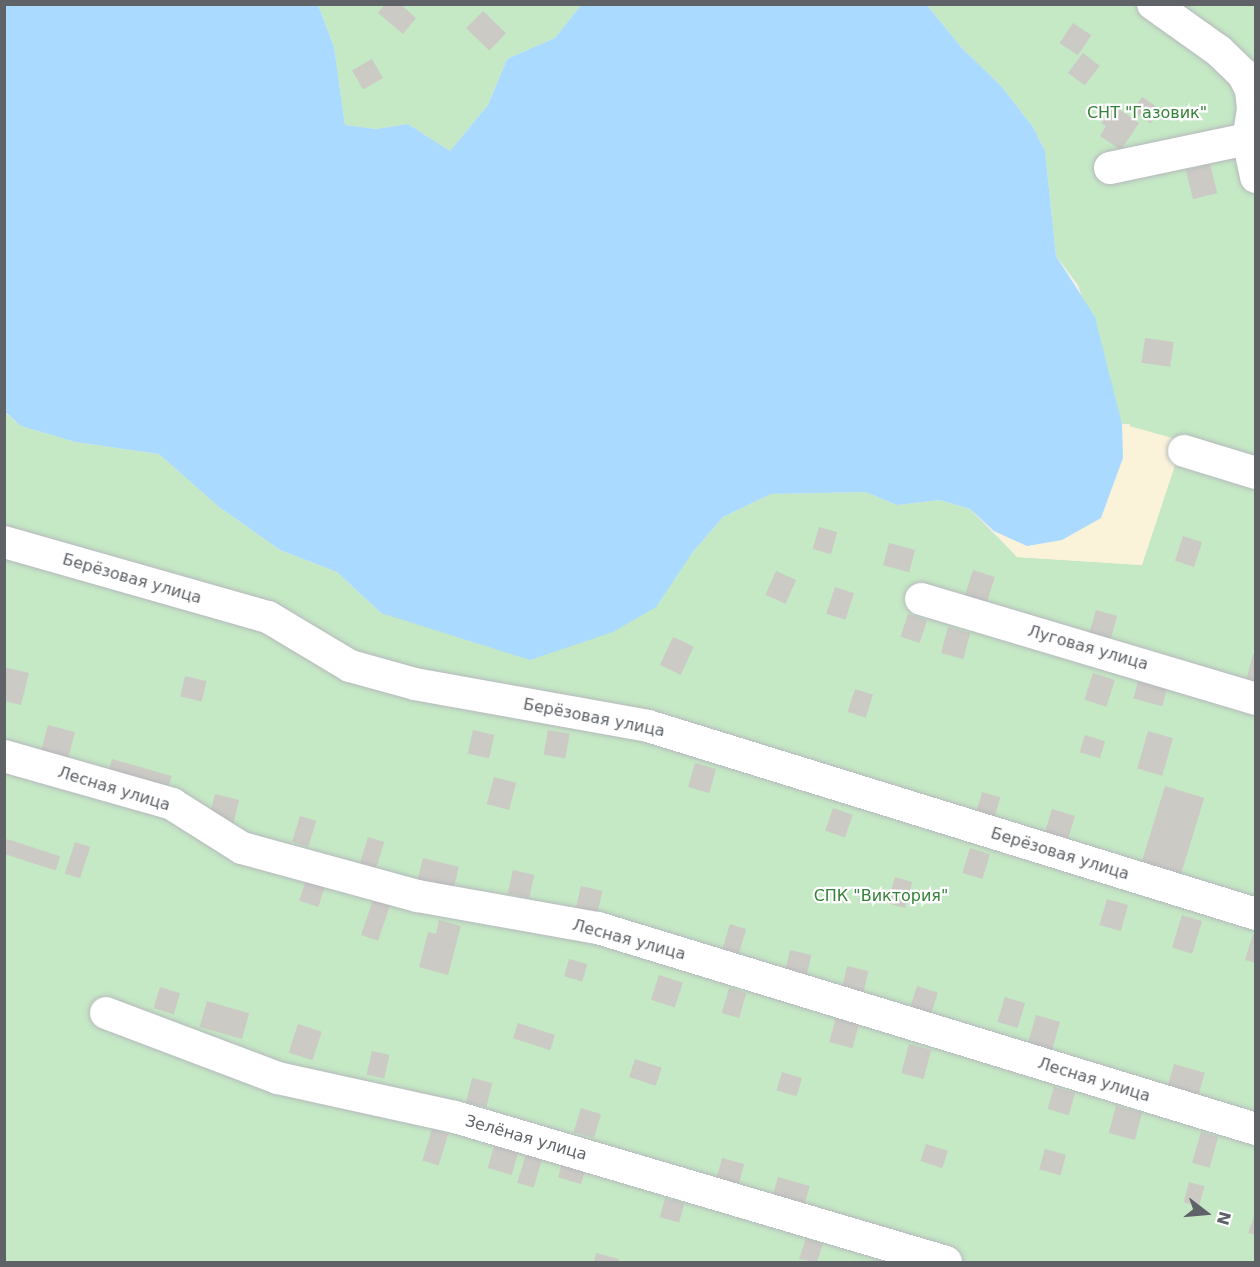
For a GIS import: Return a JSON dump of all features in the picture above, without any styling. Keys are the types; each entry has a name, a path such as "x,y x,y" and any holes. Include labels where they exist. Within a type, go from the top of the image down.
{"street":[{"path":"1153,4 1219,51 1243,74 1251,90 1253,109 1248,139 1256,177"},
{"path":"1110,168 1248,139"},
{"path":"1184,451 1256,473"},
{"name":"Берёзовая улица","path":"4,542 268,617 350,666 415,684 648,726 1256,914"},
{"name":"Луговая улица","path":"921,599 1256,699"},
{"name":"Лесная улица","path":"4,756 172,804 242,848 418,896 598,928 1256,1129"},
{"name":"Зелёная улица","path":"106,1013 278,1078 455,1117 946,1263"}],"green space":[{"path":"318,5 581,5 555,38 507,59 488,105 450,151 408,124 376,129 345,125 334,47"},
{"name":"СПК \"Виктория\"","path":"927,5 1255,5 1255,1262 5,1262 4,412 21,426 75,442 159,454 219,507 280,550 337,572 381,613 692,553 723,517 771,494 865,492 897,505 940,500 970,509 1017,557 1142,565 1130,424 1122,424 1078,285 1056,256 1045,151 1033,127 1001,86 961,47"}],"sand":[{"path":"1122,424 1183,441 1142,565 1017,557 994,531 1027,546 1062,540 1123,458"}],"water":[{"path":"5,5 318,5 334,47 345,125 376,129 408,124 450,151 488,105 507,59 555,38 581,5 927,5 961,47 1001,86 1033,127 1045,151 1056,256 1095,317 1122,424 1123,458 1101,518 1062,540 1027,546 994,531 970,509 940,500 897,505 865,492 771,494 723,517 692,553 656,607 613,632 530,660 381,613 337,572 280,550 219,507 159,454 75,442 21,426 5,412"}],"building":[{"path":"385,4 400,4 416,18 403,34 378,13"},
{"path":"483,11 506,33 489,50 466,28"},
{"path":"1073,23 1091,35 1078,55 1060,43"},
{"path":"1083,53 1100,66 1085,86 1068,73"},
{"path":"372,59 383,78 363,90 352,70"},
{"path":"1142,97 1160,109 1151,123 1132,111"},
{"path":"1113,105 1139,123 1121,150 1100,136 1106,126 1101,123"},
{"path":"1210,164 1217,193 1193,199 1186,170"},
{"path":"1145,338 1174,342 1170,367 1142,363"},
{"path":"819,527 837,532 831,554 813,549"},
{"path":"1183,536 1202,542 1194,567 1175,561"},
{"path":"889,543 915,550 909,572 883,565"},
{"path":"973,570 995,577 986,604 964,597"},
{"path":"776,571 796,580 786,604 765,595"},
{"path":"835,587 854,593 845,620 826,614"},
{"path":"1096,610 1117,616 1110,642 1089,636"},
{"path":"908,614 927,620 920,643 901,637"},
{"path":"948,627 970,633 963,659 941,653"},
{"path":"673,637 694,647 681,675 660,665"},
{"path":"1253,654 1256,655 1256,684 1246,681"},
{"path":"4,667 29,673 21,705 4,701"},
{"path":"1093,673 1115,680 1106,707 1084,700"},
{"path":"185,676 206,681 202,701 180,696"},
{"path":"1138,681 1167,689 1162,706 1133,698"},
{"path":"855,689 873,695 866,718 848,712"},
{"path":"48,725 75,732 68,758 41,751"},
{"path":"473,730 494,735 489,758 468,753"},
{"path":"548,730 570,734 565,758 544,755"},
{"path":"1148,731 1173,738 1162,776 1137,768"},
{"path":"1085,735 1105,741 1100,758 1080,752"},
{"path":"112,759 172,776 167,791 108,774"},
{"path":"695,763 716,769 709,793 688,787"},
{"path":"494,777 516,783 509,810 487,804"},
{"path":"1165,786 1204,798 1181,875 1141,863"},
{"path":"982,792 1000,797 994,820 975,815"},
{"path":"215,794 239,800 233,824 209,818"},
{"path":"833,808 853,815 845,838 825,831"},
{"path":"1052,809 1075,816 1066,844 1044,837"},
{"path":"300,816 316,821 308,847 292,842"},
{"path":"368,837 384,842 376,868 360,863"},
{"path":"7,839 60,856 56,871 4,854"},
{"path":"75,842 90,847 80,878 65,873"},
{"path":"970,848 990,854 982,879 962,873"},
{"path":"423,858 459,867 452,893 416,884"},
{"path":"513,870 534,875 529,898 508,893"},
{"path":"307,877 326,883 318,907 299,901"},
{"path":"895,877 912,882 905,908 888,903"},
{"path":"581,886 602,891 597,915 575,910"},
{"path":"1107,899 1128,905 1121,931 1100,925"},
{"path":"373,900 390,906 378,941 361,935"},
{"path":"1182,915 1202,921 1192,954 1172,948"},
{"path":"439,920 461,926 448,975 419,967 428,932 436,934"},
{"path":"730,924 746,929 738,955 722,950"},
{"path":"1253,934 1256,935 1256,963 1245,960"},
{"path":"790,950 811,955 806,978 785,973"},
{"path":"569,959 587,964 582,982 564,976"},
{"path":"847,966 868,971 863,994 842,989"},
{"path":"659,975 683,983 675,1007 651,1000"},
{"path":"917,986 938,993 930,1017 909,1010"},
{"path":"160,987 180,993 174,1014 154,1008"},
{"path":"729,988 746,993 739,1018 722,1013"},
{"path":"1005,997 1025,1003 1017,1028 997,1022"},
{"path":"207,1001 249,1013 242,1039 200,1027"},
{"path":"1036,1015 1060,1022 1052,1051 1028,1044"},
{"path":"836,1017 859,1023 852,1048 829,1042"},
{"path":"518,1023 555,1035 550,1050 513,1038"},
{"path":"298,1024 322,1032 313,1060 289,1053"},
{"path":"909,1044 931,1050 923,1079 901,1073"},
{"path":"372,1051 390,1055 384,1078 367,1074"},
{"path":"635,1059 662,1068 656,1086 629,1077"},
{"path":"1174,1064 1205,1073 1198,1096 1167,1087"},
{"path":"782,1072 802,1078 797,1096 776,1090"},
{"path":"472,1078 492,1083 486,1107 466,1102"},
{"path":"1054,1087 1075,1093 1069,1115 1048,1109"},
{"path":"1116,1106 1142,1113 1135,1140 1109,1133"},
{"path":"581,1108 601,1114 594,1138 574,1132"},
{"path":"432,1129 448,1134 439,1166 422,1161"},
{"path":"1201,1132 1218,1137 1209,1168 1192,1163"},
{"path":"926,1144 948,1151 942,1168 920,1161"},
{"path":"494,1146 518,1153 512,1175 488,1168"},
{"path":"1045,1149 1066,1155 1060,1175 1039,1169"},
{"path":"526,1154 542,1159 533,1188 517,1183"},
{"path":"722,1158 744,1164 738,1188 716,1182"},
{"path":"563,1161 586,1168 581,1184 558,1177"},
{"path":"778,1177 810,1186 804,1207 772,1198"},
{"path":"1189,1182 1204,1186 1199,1206 1184,1202"},
{"path":"665,1198 684,1203 679,1222 660,1217"},
{"path":"1256,1211 1256,1235 1248,1233"},
{"path":"806,1238 823,1244 817,1262 799,1259"},
{"path":"596,1253 619,1259 618,1262 594,1262"}],"park label":[{"name":"СНТ \"Газовик\"","path":"1147,113"}]}
